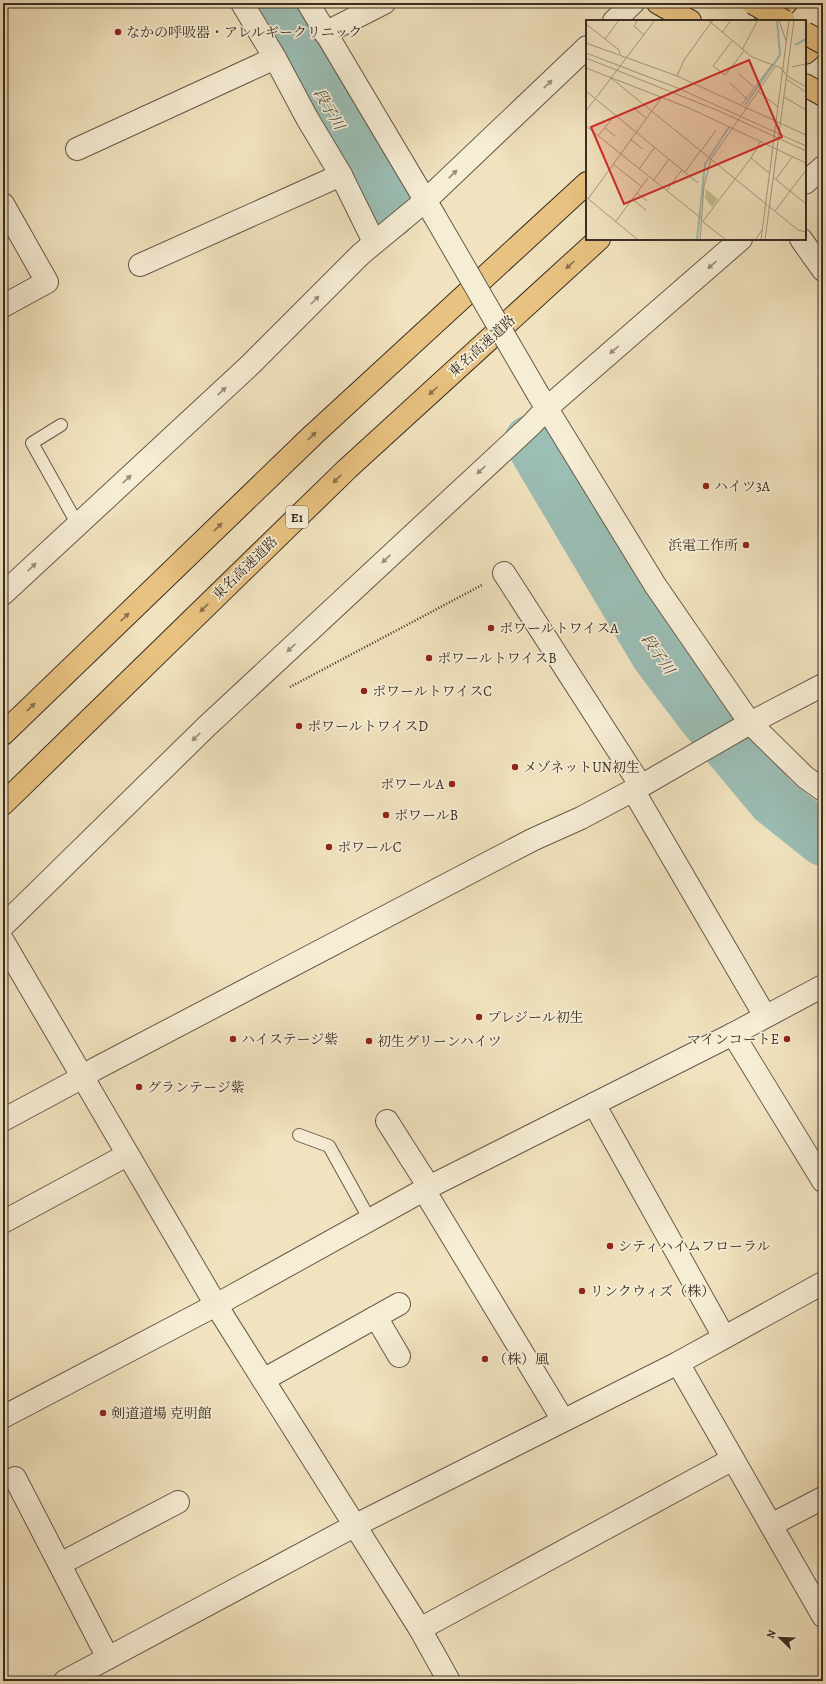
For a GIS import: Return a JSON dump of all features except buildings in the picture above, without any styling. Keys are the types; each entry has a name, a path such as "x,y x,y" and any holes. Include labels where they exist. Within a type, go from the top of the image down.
{"highway":[{"path":"753,3 782,20"},
{"path":"767,20 786,3"},
{"path":"665,7 688,20"},
{"path":"806,34 823,43"},
{"path":"806,52 823,37"},
{"path":"806,86 823,95"},
{"path":"3,734 313,435 586,184"},
{"name":"東名高速道路","path":"3,804 347,469 598,240"}],"street":[{"path":"242,3 378,239"},
{"path":"308,3 543,401 655,585 750,723 805,777 823,790"},
{"path":"325,33 384,3"},
{"path":"615,20 633,3"},
{"path":"3,594 250,365 378,239 404,218 430,208 586,48"},
{"path":"77,149 275,58"},
{"path":"806,182 823,167"},
{"path":"140,265 341,175"},
{"path":"3,204 47,282 3,306"},
{"path":"3,926 207,726 531,425 543,401 741,240"},
{"path":"802,240 823,270"},
{"path":"504,573 637,788 765,1016"},
{"path":"3,1120 83,1077 102,1065 338,940 532,840 581,818 702,752 750,723 823,686"},
{"path":"3,941 216,1305 420,1629 449,1681"},
{"path":"3,1417 216,1305 427,1189 733,1034 823,986"},
{"path":"733,1034 823,1181"},
{"path":"594,1104 724,1337"},
{"path":"387,1121 563,1420"},
{"path":"3,1222 127,1155"},
{"path":"65,1681 354,1526 678,1363 823,1283"},
{"path":"262,1380 399,1304"},
{"path":"376,1317 400,1356"},
{"path":"678,1363 771,1525 816,1590 823,1616"},
{"path":"420,1629 733,1459"},
{"path":"15,1478 108,1658"},
{"path":"771,1525 823,1498"},
{"path":"60,1564 178,1502"}],"lane":[{"path":"61,425 32,443 78,525"},
{"path":"299,1135 329,1146 370,1220"}],"path":[{"path":"286,689 504,573"}],"waterway":[{"name":"段子川","path":"272,3 315,87 391,212"},
{"name":"段子川","path":"530,441 657,655 704,717 773,800 823,840"}],"place":[{"name":"なかの呼吸器・アレルギークリニック","path":"118,32"},
{"name":"ハイツ3A","path":"706,486"},
{"name":"浜電工作所","path":"746,545"},
{"name":"ポワールトワイスA","path":"491,628"},
{"name":"ポワールトワイスB","path":"429,658"},
{"name":"ポワールトワイスC","path":"364,691"},
{"name":"ポワールトワイスD","path":"299,726"},
{"name":"メゾネットUN初生","path":"515,767"},
{"name":"ポワールA","path":"452,784"},
{"name":"ポワールB","path":"386,815"},
{"name":"ポワールC","path":"329,847"},
{"name":"プレジール初生","path":"479,1017"},
{"name":"ハイステージ紫","path":"233,1039"},
{"name":"マインコートE","path":"787,1039"},
{"name":"初生グリーンハイツ","path":"369,1041"},
{"name":"グランテージ紫","path":"139,1087"},
{"name":"シティハイムフローラル","path":"610,1246"},
{"name":"リンクウィズ（株）","path":"582,1291"},
{"name":"（株）風","path":"485,1359"},
{"name":"剣道道場 克明館","path":"103,1413"}]}
